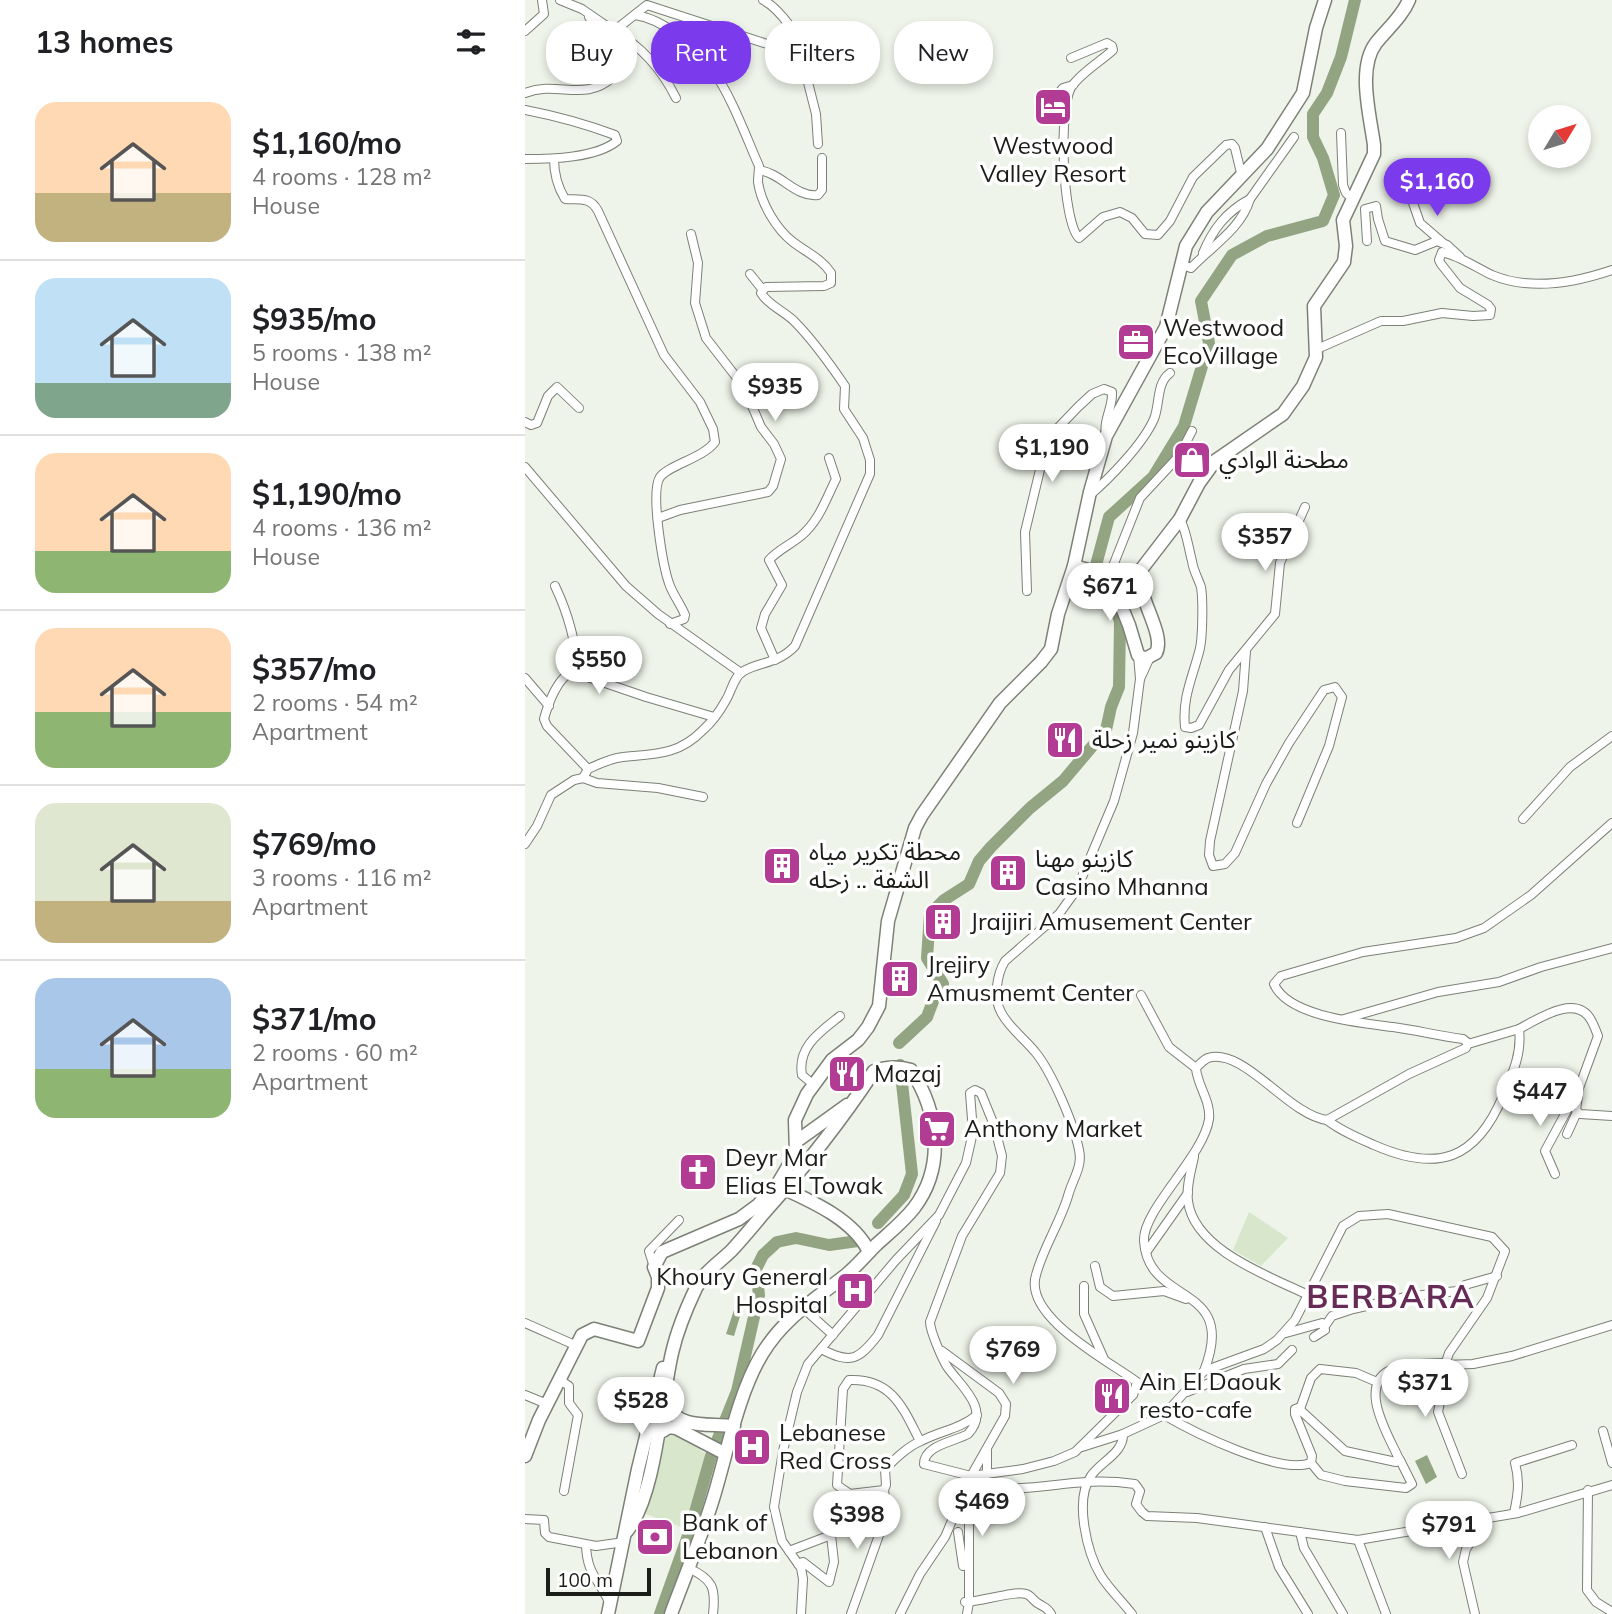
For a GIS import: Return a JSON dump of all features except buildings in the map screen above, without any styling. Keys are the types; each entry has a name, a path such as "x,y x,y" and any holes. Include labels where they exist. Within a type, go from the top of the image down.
{"street":[{"path":"525,31 544,14 542,0"},
{"path":"561,0 600,21"},
{"path":"763,0 784,21"},
{"path":"654,1267 662,1252 739,1219 780,1187 796,1153 795,1120 800,1106 832,1060 858,1040 877,1013 888,921 915,828 1000,703 1051,649 1106,436 1167,327 1187,246 1207,212 1243,177 1276,137 1303,93 1316,27 1325,0"},
{"path":"1144,656 1158,650 1158,639 1144,601 1140,571 1180,519 1199,483 1215,461 1276,420 1289,407 1309,377 1317,349 1313,323 1314,306 1344,262 1346,246 1343,220 1374,154 1365,75 1367,61 1371,50 1409,0"},
{"path":"627,21 647,5 765,43"},
{"path":"525,93 540,87 594,89 613,76 615,66 608,49 582,9"},
{"path":"635,15 655,19 685,42 713,71 759,170 758,183 762,197 778,226 792,241 824,264 833,277 831,283 824,286 771,286 762,289"},
{"path":"1047,108 1063,88 1073,85 1113,50 1107,43 1071,58"},
{"path":"637,47 649,58 676,98"},
{"path":"808,84 816,114 818,144"},
{"path":"1073,85 1064,115 1065,189 1074,233 1079,238 1103,217 1120,212 1132,218 1145,234 1158,235 1170,221 1193,177 1226,145 1235,148 1243,177"},
{"path":"525,110 592,126 615,135 617,141 607,149 554,159 525,159"},
{"path":"1341,133 1343,186 1354,200"},
{"path":"1183,265 1191,268 1238,223 1247,211 1250,199 1294,137"},
{"path":"554,159 554,171 565,199 585,199 592,202 599,211 664,355 700,402 715,434 715,442 709,449 659,479 659,539 669,583 685,615 684,619 670,624"},
{"path":"759,170 773,174 805,194 818,195 822,190 822,159"},
{"path":"1202,257 1213,230 1250,199"},
{"path":"1413,203 1419,223 1454,250 1466,263"},
{"path":"1367,242 1365,209 1376,206 1385,241 1415,250 1430,242 1442,242"},
{"path":"658,518 680,510 768,492 773,486 781,459 761,427 744,387 706,338 695,303 698,263 691,234"},
{"path":"1317,349 1381,321 1403,321 1441,313 1487,316 1491,309 1488,305 1460,288 1441,264 1442,252 1497,277 1524,284 1563,282 1612,270"},
{"path":"583,778 588,769 622,757 655,755 691,741 714,717 741,673 775,660 795,646 851,515 869,481 870,467 863,438 844,409 845,386 803,331 785,312 762,296 762,289 750,274"},
{"path":"1089,496 1138,446 1154,420 1161,387 1165,376 1170,373"},
{"path":"525,422 531,425 537,423 548,396 557,387 579,408"},
{"path":"1027,591 1025,532 1045,449 1055,431 1078,407 1092,394 1104,389 1112,392 1104,425 1106,436"},
{"path":"821,1349 840,1359 853,1359 866,1351 878,1335 966,1163 973,1132 970,1093 975,1090 981,1093 993,1125 1002,1156 1000,1173 962,1236 930,1322 930,1330 942,1351 946,1365 974,1401 977,1415 971,1432 929,1451 923,1461 926,1466 971,1476 1023,1469 1044,1463 1075,1452 1133,1395 1137,1387 1137,1382 1066,1334 1047,1313 1037,1294 1035,1277 1062,1216 1079,1168 1079,1150 1051,1076 1034,1050 1000,1012 997,996 999,970 1005,961 1059,914 1077,889 1114,801 1133,733 1144,656 1105,574 1140,498 1179,456 1192,431"},
{"path":"775,660 761,628 765,614 782,585 769,560 776,552 799,538 820,513 836,479 829,458"},
{"path":"525,467 627,586 670,624 741,673"},
{"path":"1180,519 1187,535 1202,598 1200,649 1191,673 1185,706 1185,727 1191,729 1199,725 1229,670 1275,614 1280,563 1305,507"},
{"path":"1074,566 1105,574"},
{"path":"555,586 561,599 576,662 573,671 565,675 544,719 547,726 588,769"},
{"path":"1246,651 1243,691 1210,841 1209,855 1213,866 1225,864 1235,853 1266,784 1289,743 1324,690 1335,687 1342,697 1332,734 1297,823"},
{"path":"573,671 658,701 714,717"},
{"path":"525,678 549,706"},
{"path":"1523,819 1570,767 1612,736"},
{"path":"525,844 537,826 551,795 574,780 583,778 597,783 658,788 703,797"},
{"path":"1468,1044 1462,1039 1338,1020 1299,1006 1277,990 1274,984 1277,978 1363,952 1456,938 1484,928 1531,895 1612,823"},
{"path":"1338,1020 1438,992 1499,982 1541,967 1612,948"},
{"path":"1079,1448 1123,1434 1164,1415 1204,1371 1213,1342 1213,1327 1207,1314 1160,1276 1151,1265 1147,1251 1145,1233 1152,1217 1194,1154 1209,1118 1196,1068 1169,1048 1141,995"},
{"path":"1327,1120 1409,1074 1466,1048 1468,1044 1519,1029 1546,1015 1568,1008 1585,1012 1598,1036 1579,1088 1545,1151 1555,1174"},
{"path":"814,1085 802,1076 800,1066 803,1053 810,1041 839,1016"},
{"path":"1196,1068 1206,1058 1233,1060 1316,1118 1327,1120 1346,1132 1408,1158 1442,1158 1459,1152 1479,1139 1498,1109 1518,1059 1521,1046 1519,1029"},
{"path":"610,1610 632,1493 657,1389 701,1281 731,1250 874,1072 883,1068 901,1067 911,1070 922,1087 936,1137 930,1174 916,1206 848,1273 802,1307 780,1329 761,1356 731,1425 722,1452 713,1499 671,1614"},
{"path":"1567,1134 1577,1112 1579,1088"},
{"path":"797,1141 853,1101"},
{"path":"1577,1112 1612,1116"},
{"path":"1194,1154 1188,1203 1204,1234 1219,1250 1308,1295"},
{"path":"780,1187 828,1210 864,1241 869,1252"},
{"path":"1147,1251 1188,1193"},
{"path":"1204,1371 1264,1349 1283,1334 1295,1320 1343,1226 1350,1220 1370,1214 1404,1217 1492,1237 1505,1251 1487,1298 1448,1364 1438,1412 1462,1474"},
{"path":"801,1614 803,1580 798,1564 778,1528 774,1507 797,1392 808,1364 895,1260 939,1215"},
{"path":"525,1456 547,1404 583,1334 591,1329 638,1341 658,1288 658,1278 649,1251 679,1220"},
{"path":"1095,1266 1100,1287 1113,1296 1164,1291 1190,1300"},
{"path":"1314,1337 1325,1330 1332,1317 1353,1310 1406,1297 1457,1291 1465,1285 1497,1276"},
{"path":"1084,1286 1084,1314 1104,1360"},
{"path":"802,1307 833,1335"},
{"path":"525,1323 577,1346"},
{"path":"1283,1334 1319,1323 1325,1326"},
{"path":"1300,1409 1295,1409 1294,1412 1312,1456 1311,1463 1321,1475 1345,1481 1406,1488 1412,1484 1381,1425 1377,1406 1377,1382 1384,1373 1406,1365 1473,1364 1512,1356 1612,1325"},
{"path":"1185,1393 1244,1369 1278,1364 1292,1350"},
{"path":"900,1614 914,1584 954,1529 959,1502 1007,1408 1005,1399 942,1351"},
{"path":"525,1520 544,1520 545,1533 549,1537 586,1545 603,1546 625,1537 644,1494 659,1433 672,1353"},
{"path":"1300,1409 1311,1378 1320,1368 1356,1373 1377,1382"},
{"path":"560,1380 569,1387 569,1403 578,1415 564,1491"},
{"path":"884,1490 850,1494 837,1485 843,1388 849,1380 865,1380 892,1394 900,1401 920,1441"},
{"path":"525,1395 547,1404"},
{"path":"664,1405 681,1421 731,1425"},
{"path":"1300,1409 1345,1451 1390,1462 1399,1460"},
{"path":"851,1614 884,1521 885,1469 920,1441 964,1425 977,1415"},
{"path":"1164,1415 1224,1446 1293,1465 1311,1463"},
{"path":"703,1440 699,1430 706,1423"},
{"path":"659,1433 672,1427 703,1440 722,1452"},
{"path":"1602,1432 1612,1463"},
{"path":"1123,1434 1119,1448 1090,1477 1084,1496 1083,1513 1088,1544 1103,1578 1132,1614"},
{"path":"1514,1513 1518,1494 1515,1463 1572,1445"},
{"path":"967,1607 968,1528 972,1505 987,1473 987,1451"},
{"path":"982,1485 1014,1489 1089,1481 1135,1484 1140,1491 1136,1504 1147,1516 1181,1516 1358,1540 1514,1513 1612,1485"},
{"path":"1588,1490 1587,1590 1596,1602 1612,1612"},
{"path":"959,1502 972,1505"},
{"path":"798,1564 803,1562 829,1581 834,1562 830,1515"},
{"path":"1475,1614 1464,1562 1466,1549 1488,1517"},
{"path":"1265,1527 1279,1567 1308,1614"},
{"path":"954,1529 968,1528"},
{"path":"954,1529 963,1560 967,1607"},
{"path":"1300,1532 1304,1548 1343,1614"},
{"path":"789,1551 831,1535"},
{"path":"1358,1540 1385,1614"},
{"path":"586,1545 589,1568 603,1588 610,1610"},
{"path":"688,1568 702,1575 711,1584 715,1592 713,1614"},
{"path":"967,1607 1017,1593 1027,1594 1051,1614"}],"shaded area":[{"path":"1249,1212 1288,1238 1261,1266 1233,1250"},
{"path":"734,1310 741,1313 734,1336 726,1334"},
{"path":"675,1432 712,1458 686,1529 643,1513 667,1434"},
{"path":"1427,1455 1437,1477 1426,1484 1415,1461"}],"waterway":[{"path":"899,1043 927,1017 943,984 927,958 930,914 944,900 969,884 979,861 991,847 1030,808 1063,781 1106,730 1119,687 1120,622 1114,600 1104,593 1099,584 1096,565 1109,517 1153,477 1184,426 1209,343 1201,301 1232,255 1267,236 1323,221 1334,195 1323,158 1313,137 1313,114 1327,93 1341,57 1355,0"},
{"path":"878,1223 904,1195 912,1174 900,1065"},
{"path":"660,1614 690,1530 711,1456 737,1391 759,1295 756,1269 763,1255 777,1242 796,1238 829,1245 858,1241"}],"place":[{"name":"Westwood Valley Resort","path":"1053,107"},
{"name":"Westwood EcoVillage","path":"1136,342"},
{"name":"مطحنة الوادي","path":"1192,460"},
{"name":"كازينو نمير زحلة","path":"1065,740"},
{"name":"محطة تكرير مياه الشفة .. زحله","path":"782,866"},
{"name":"كازينو مهنا Casino Mhanna","path":"1008,873"},
{"name":"Jraijiri Amusement Center","path":"943,922"},
{"name":"Jrejiry Amusmemt Center","path":"900,979"},
{"name":"Mazaj","path":"847,1074"},
{"name":"Anthony Market","path":"937,1129"},
{"name":"Deyr Mar Elias El Towak","path":"698,1172"},
{"name":"Khoury General Hospital","path":"855,1291"},
{"name":"Ain El Daouk resto-cafe","path":"1112,1396"},
{"name":"Lebanese Red Cross","path":"752,1447"},
{"name":"Bank of Lebanon","path":"655,1537"}],"district":[{"name":"BERBARA","path":"1391,1297"}]}
